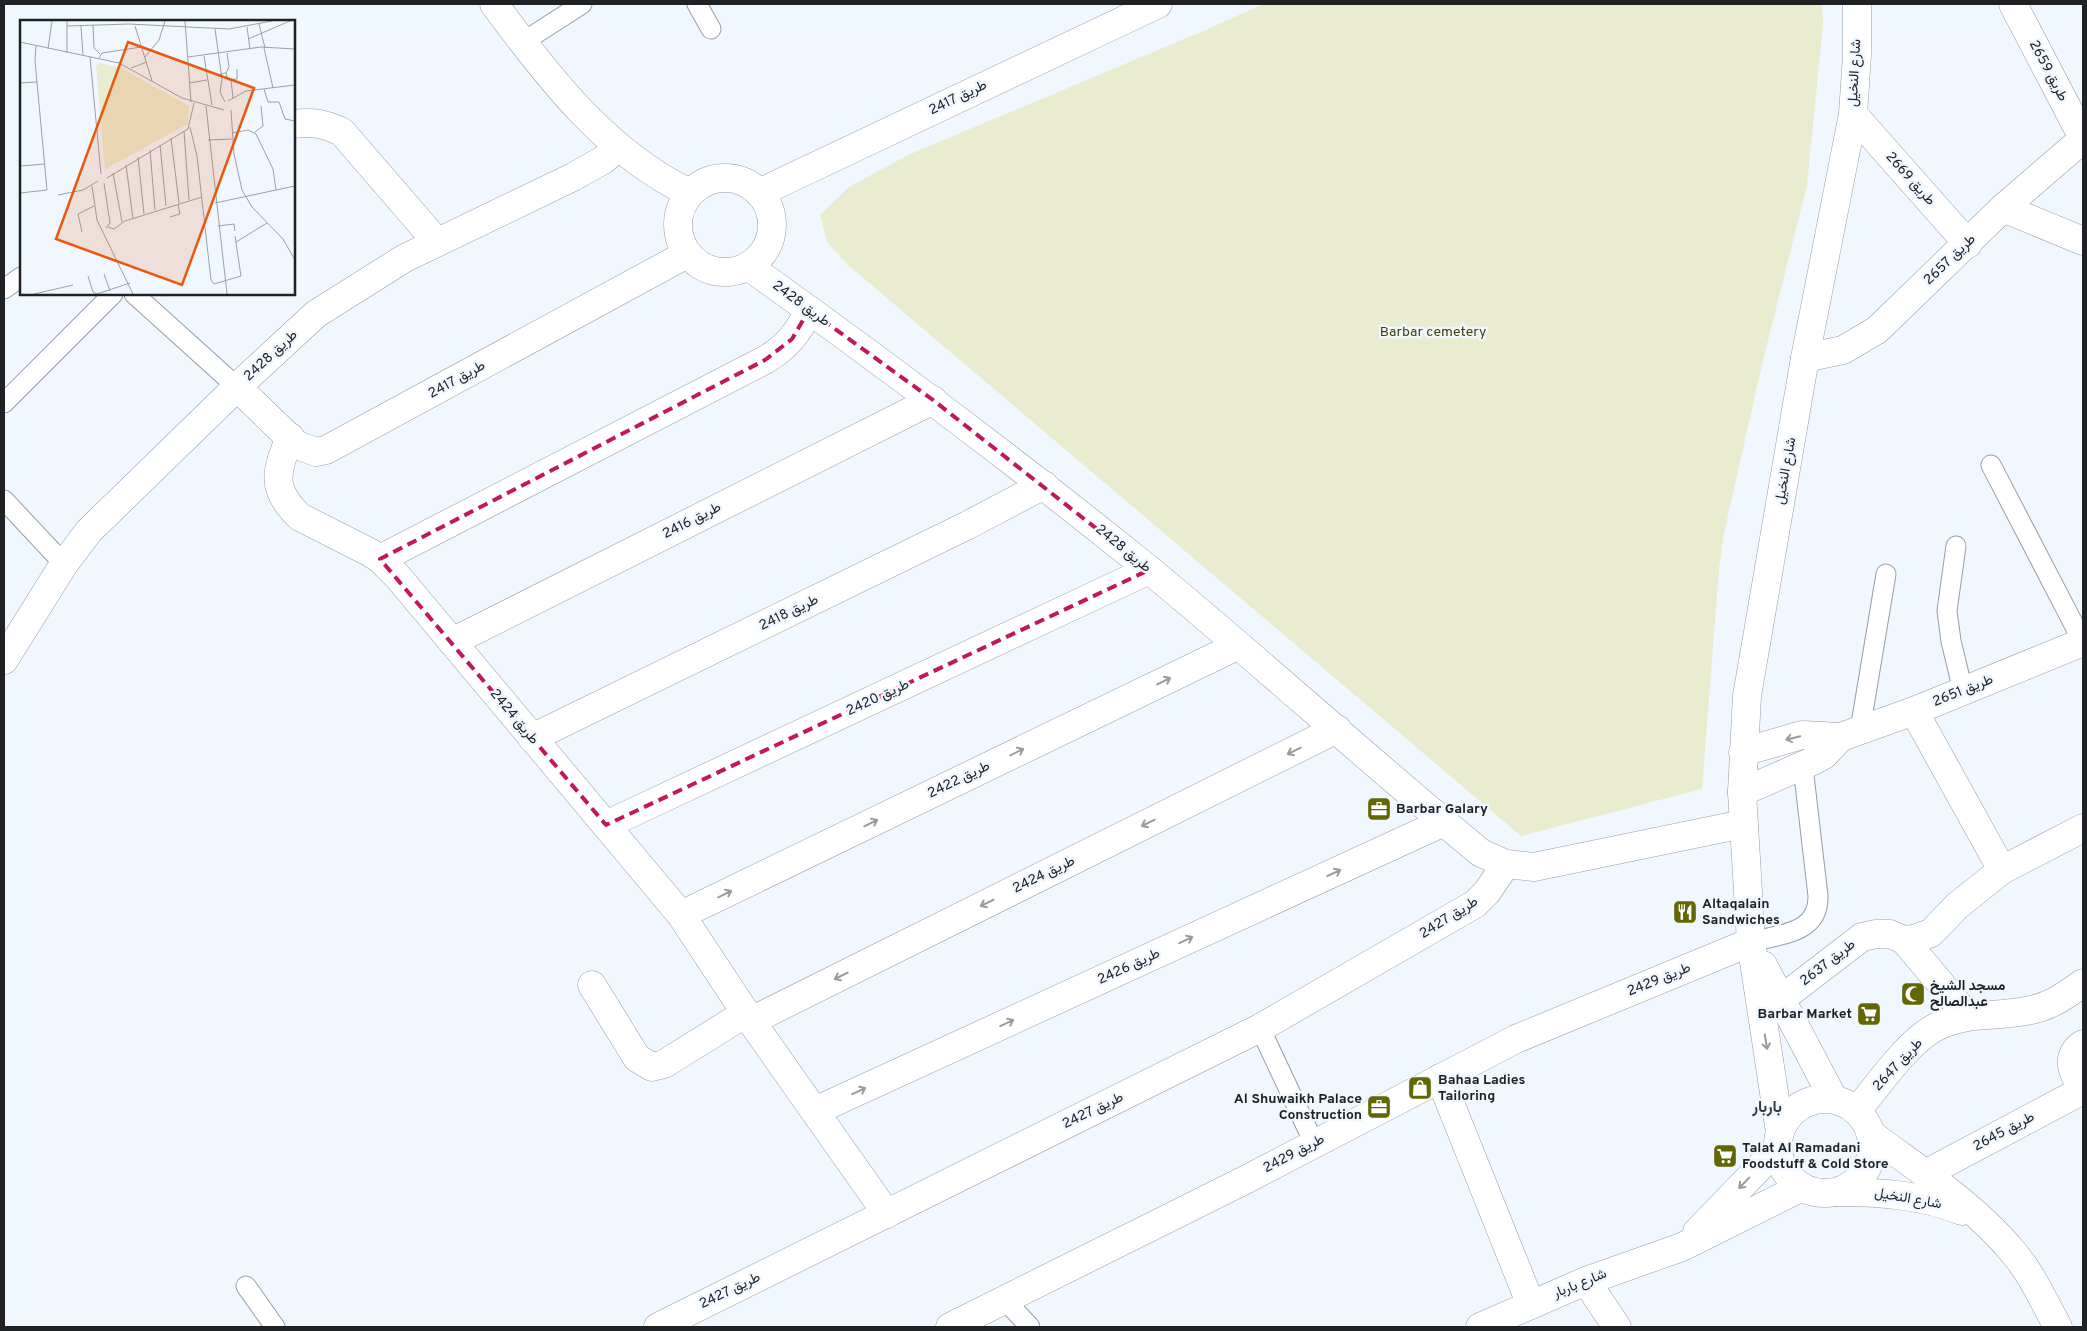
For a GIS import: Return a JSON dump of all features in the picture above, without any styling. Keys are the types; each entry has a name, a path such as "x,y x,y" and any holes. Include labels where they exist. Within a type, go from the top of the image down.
{"street":[{"path":"494,4 553,79 619,147 652,173 690,193"},
{"name":"طريق 2417","path":"759,193 1158,4"},
{"name":"شارع النخيل","path":"1779,1140 1751,942 1742,792 1747,696 1805,358 1853,114 1857,56 1857,4"},
{"name":"طريق 2659","path":"2013,4 2083,139"},
{"name":"طريق 2669","path":"1853,114 1968,244"},
{"path":"295,124 308,121 325,124 342,132 437,242"},
{"name":"طريق 2657","path":"1805,358 1844,350 1877,330 1968,244 2003,208 2083,139"},
{"name":"طريق 2428","path":"4,660 64,564 89,531 316,314 375,276 437,242 573,177 603,160 619,147"},
{"path":"717,179 732,179 747,184 759,193 767,205 771,218 771,232 767,246 759,257 748,266 736,271 722,272 709,269 697,263 687,254 681,242 679,216 683,204 690,193 702,184 717,179"},
{"path":"2003,208 2083,240"},
{"name":"طريق 2417","path":"237,388 297,445 316,452 336,447 687,254"},
{"name":"طريق 2428","path":"748,266 933,400 1044,485 1149,570 1481,853 1506,864"},
{"path":"380,559 765,360 780,351 792,339 809,310"},
{"name":"طريق 2416","path":"452,642 933,400"},
{"name":"طريق 2424","path":"290,437 278,468 282,496 290,508 300,517 380,559 452,642 681,915 749,1017 887,1214"},
{"name":"طريق 2418","path":"532,738 968,525 1044,485"},
{"name":"طريق 2420","path":"606,825 1149,570"},
{"name":"طريق 2651","path":"1744,752 1802,735 1851,733 1914,711 2083,642"},
{"name":"طريق 2422","path":"681,915 1237,646"},
{"path":"1914,711 2002,870"},
{"name":"طريق 2424","path":"749,1017 1337,729"},
{"name":"طريق 2651","path":"1742,792 1802,767 1824,755 1851,733"},
{"name":"طريق 2426","path":"815,1111 1444,822"},
{"path":"1506,864 1534,867 1548,865 1743,824"},
{"name":"طريق 2637","path":"1780,1000 1862,937 1890,934 1904,940 1914,939 1931,933 1957,906 2002,870 2083,828"},
{"name":"طريق 2427","path":"658,1327 1260,1028 1475,904 1488,892 1506,864"},
{"path":"1904,940 1968,1016"},
{"name":"شارع النخيل","path":"1751,942 1833,1098"},
{"name":"طريق 2429","path":"950,1327 1516,1039 1751,942"},
{"name":"طريق 2647","path":"1857,1110 1915,1043 1936,1028 1968,1016 1999,1015 2028,1011 2058,1002 2083,983"},
{"path":"592,985 637,1058 652,1067 664,1064 749,1017"},
{"name":"طريق 2645","path":"1925,1174 2083,1091 2071,1066 2073,1054 2083,1044"},
{"path":"1440,1078 1531,1305"},
{"path":"1819,1098 1833,1098 1857,1110 1866,1121 1871,1134 1873,1149 1866,1170 1850,1187 1836,1192 1824,1193 1802,1188 1790,1177 1781,1164 1779,1140 1786,1120 1806,1102 1819,1098"},
{"name":"شارع النخيل","path":"1871,1134 1925,1174 1996,1234 2018,1259 2058,1327"},
{"name":"شارع باربار","path":"1682,1247 1779,1140"},
{"name":"شارع باربار","path":"1480,1327 1586,1280 1682,1247 1802,1188"},
{"name":"شارع النخيل","path":"1836,1192 1875,1192 1942,1203 1978,1218"},
{"path":"1586,1280 1617,1327"}],"lane":[{"path":"523,42 582,4"},
{"path":"697,4 711,29"},
{"path":"4,289 20,279"},
{"path":"4,403 112,295"},
{"path":"135,295 237,388"},
{"path":"1991,465 2083,642"},
{"path":"4,500 64,564"},
{"path":"1956,546 1947,611 1951,641 1962,691"},
{"path":"1851,733 1886,574"},
{"path":"1751,942 1802,928 1816,915 1818,896 1802,767"},
{"path":"1260,1028 1314,1143"},
{"path":"246,1286 275,1327"},
{"path":"1005,1300 1030,1327"}],"highlighted area":[{"path":"809,310 933,400 1149,570 606,825 380,559 765,360 792,339"}],"green space":[{"name":"Barbar cemetery","path":"1263,4 1822,4 1823,24 1807,185 1764,356 1724,533 1719,569 1702,789 1521,836 849,266 827,242 820,215 849,187 908,155"}],"place":[{"name":"Barbar Galary","path":"1379,809"},
{"name":"Altaqalain Sandwiches","path":"1685,912"},
{"name":"مسجد الشيخ عبدالصالح","path":"1913,994"},
{"name":"Barbar Market","path":"1869,1014"},
{"name":"Bahaa Ladies Tailoring","path":"1420,1088"},
{"name":"Al Shuwaikh Palace Construction","path":"1379,1107"},
{"name":"Talat Al Ramadani Foodstuff & Cold Store","path":"1725,1156"}],"district":[{"name":"باربار","path":"1767,1108"}]}
